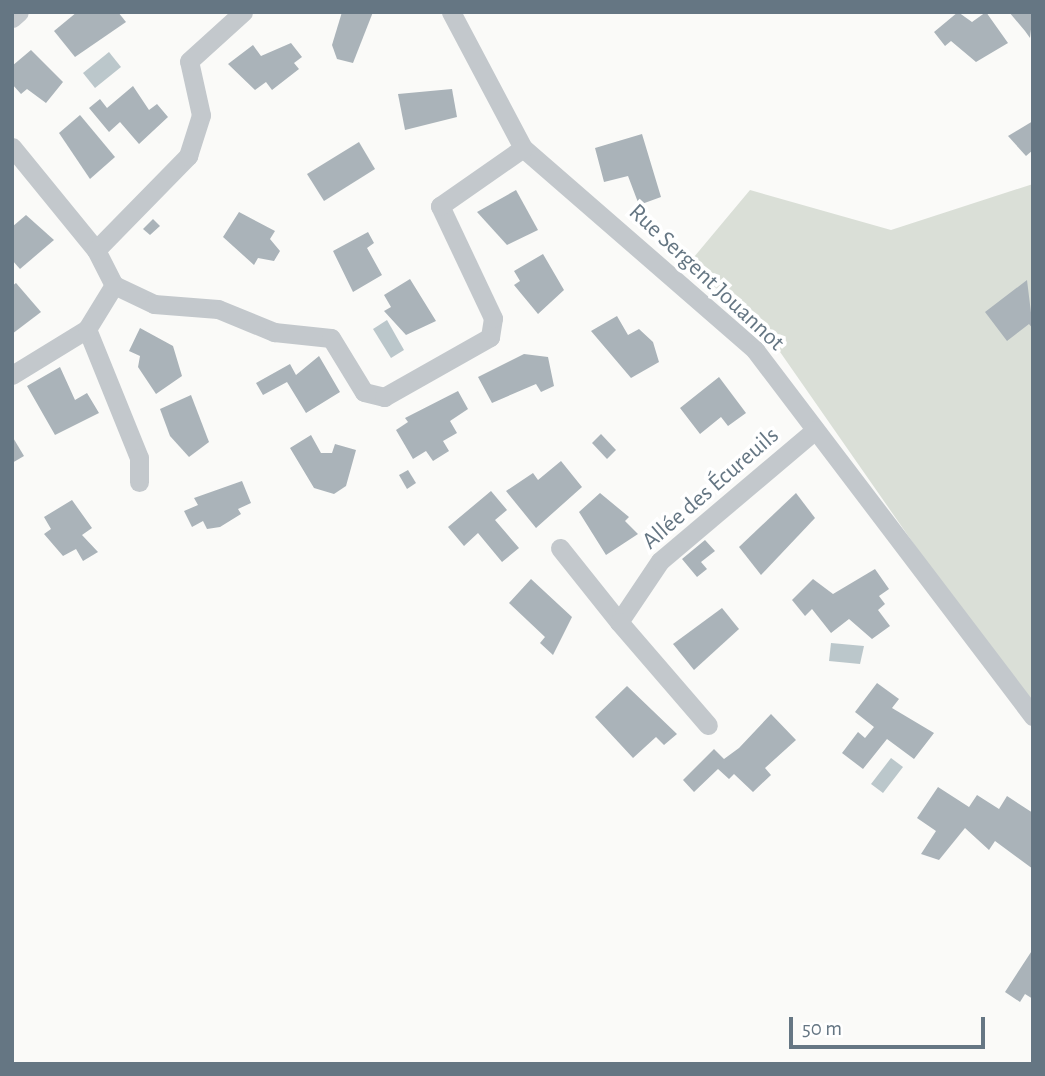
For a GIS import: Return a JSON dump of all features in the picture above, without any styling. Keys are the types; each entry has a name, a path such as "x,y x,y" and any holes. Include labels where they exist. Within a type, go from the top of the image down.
{"street":[{"path":"12,18 19,12"},
{"path":"96,250 188,156 201,115 189,61 243,12"},
{"name":"Rue Sergent Jouannot","path":"451,12 523,148 755,350 1033,716"},
{"path":"12,147 96,250 114,285 154,304 218,309 274,332 331,338 364,392 384,397 490,337 493,318 440,206 523,148"},
{"path":"12,375 87,329 114,285"},
{"path":"87,329 139,457 139,482"},
{"name":"Allée des Écureuils","path":"619,622 660,561 815,430"},
{"path":"560,548 619,622 708,725"}],"shaded area":[{"path":"109,52 121,67 95,88 83,73"},
{"path":"1033,184 1033,715 771,339 689,263 750,190 891,230"},
{"path":"387,320 404,350 391,358 373,329"},
{"path":"831,643 864,646 860,664 829,661"},
{"path":"891,758 903,767 883,793 871,784"}],"building":[{"path":"77,12 118,12 126,22 75,57 54,31"},
{"path":"342,12 373,12 353,63 337,59 332,45"},
{"path":"958,12 972,22 986,12 1008,43 976,62 951,41 945,46 934,32"},
{"path":"1009,12 1033,12 1030,38 1025,31"},
{"path":"291,43 302,57 294,63 299,69 272,90 266,82 255,90 228,64 253,45 261,56"},
{"path":"31,50 63,82 46,103 27,89 21,94 12,84 12,66"},
{"path":"133,86 149,110 157,104 168,117 139,144 120,122 109,132 89,108 100,99 107,108"},
{"path":"452,89 457,117 405,130 398,94"},
{"path":"80,115 115,157 90,179 59,133"},
{"path":"1033,121 1033,150 1026,156 1008,136"},
{"path":"642,134 661,197 639,205 628,176 604,182 595,148"},
{"path":"359,142 375,169 324,201 307,174"},
{"path":"516,190 538,230 507,245 477,212"},
{"path":"239,212 275,231 270,239 280,251 274,261 258,258 254,265 223,237"},
{"path":"26,215 54,240 20,269 12,260 12,227"},
{"path":"153,219 160,226 150,235 143,229"},
{"path":"368,232 374,243 367,248 382,275 353,292 333,251"},
{"path":"543,254 564,290 538,314 514,285 520,281 514,271"},
{"path":"410,279 436,321 406,335 384,311 391,307 384,295"},
{"path":"1027,280 1033,329 1029,324 1007,341 985,312"},
{"path":"16,283 41,312 12,334 12,286"},
{"path":"617,316 628,335 639,329 653,342 659,362 631,378 591,331"},
{"path":"140,328 173,346 182,376 156,394 138,367 140,356 129,351"},
{"path":"524,354 548,357 554,386 541,392 536,384 492,403 478,377"},
{"path":"319,356 340,392 306,413 287,382 263,395 256,383 290,364 296,375"},
{"path":"60,367 75,400 87,393 99,413 55,435 27,386"},
{"path":"719,377 746,413 728,426 721,417 700,434 680,408"},
{"path":"458,391 468,409 450,421 457,433 443,441 449,451 433,461 426,451 413,459 396,430 408,422 405,418"},
{"path":"191,395 209,442 189,457 170,436 160,409"},
{"path":"601,434 616,450 607,459 592,443"},
{"path":"311,435 321,453 332,453 335,444 356,450 346,486 334,494 314,488 290,448"},
{"path":"12,436 24,456 12,463"},
{"path":"561,461 582,487 536,528 506,491 533,473 538,480"},
{"path":"408,470 416,483 407,489 399,475"},
{"path":"242,481 251,503 238,509 241,514 220,527 207,529 203,521 192,527 184,511 198,505 194,498"},
{"path":"491,491 507,510 495,520 519,548 502,562 478,533 464,546 448,527"},
{"path":"600,493 629,517 625,521 638,534 606,555 579,512"},
{"path":"796,493 815,518 761,575 739,547"},
{"path":"72,500 92,528 82,535 98,552 83,561 76,549 63,556 44,534 51,529 44,517"},
{"path":"705,540 715,551 701,562 707,569 697,577 682,559"},
{"path":"875,569 889,589 879,596 885,604 878,610 890,626 872,639 849,619 831,633 812,609 805,616 792,600 813,579 833,594"},
{"path":"531,579 572,617 553,655 540,643 545,637 509,603"},
{"path":"722,608 739,629 694,670 673,644"},
{"path":"877,683 899,699 892,708 934,733 914,759 887,739 863,769 842,753 858,732 865,738 874,727 855,712"},
{"path":"627,686 677,734 664,745 656,737 633,758 595,717"},
{"path":"771,714 796,740 765,768 771,775 753,792 734,774 729,779 718,769 694,792 683,780 714,749 724,759 739,748"},
{"path":"938,787 969,807 977,795 999,809 1007,796 1033,813 1033,869 995,841 989,850 965,828 939,860 921,854 936,831 917,818"},
{"path":"1033,949 1033,999 1025,994 1020,1002 1005,992"}]}
